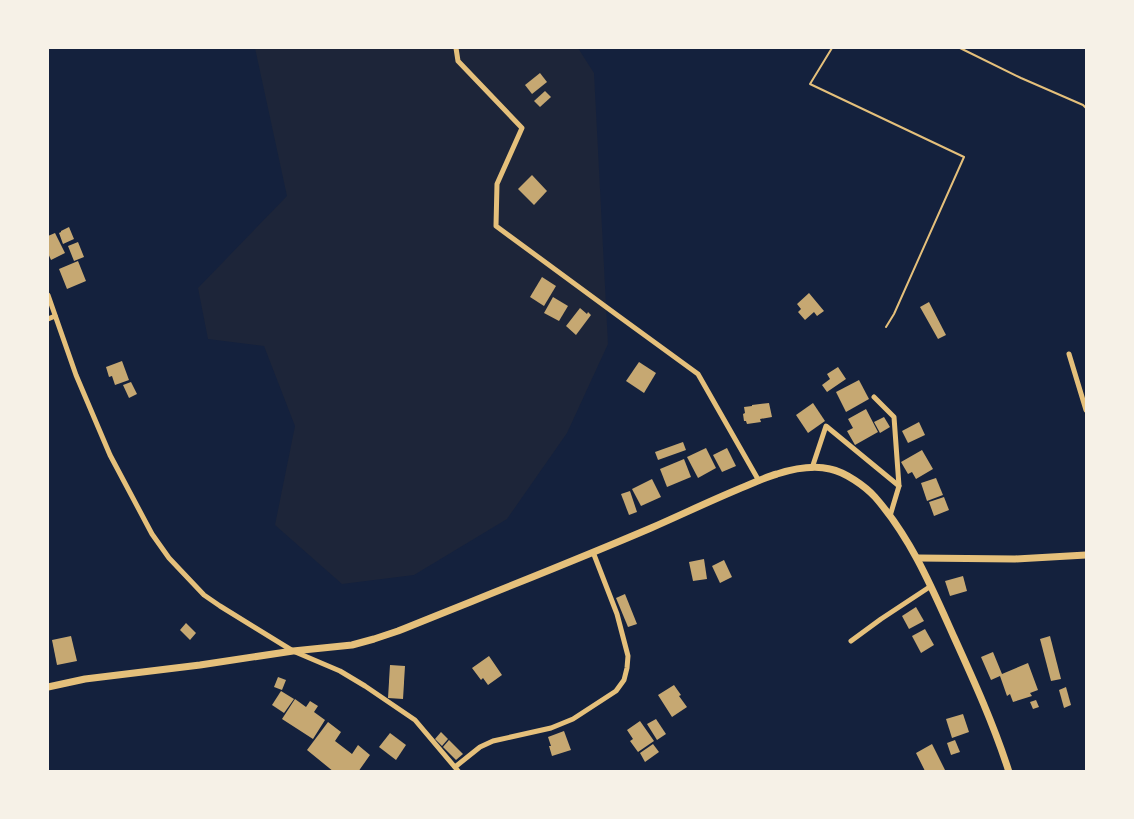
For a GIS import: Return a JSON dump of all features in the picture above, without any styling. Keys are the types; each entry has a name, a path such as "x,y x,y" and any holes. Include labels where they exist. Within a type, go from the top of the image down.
{"street":[{"path":"456,48 458,62 522,128 497,184 496,226 698,374 759,481"},
{"path":"48,295 76,375 110,455 152,534 169,558 204,595 293,651 340,671 415,720 457,769 486,744 552,728 573,718 616,691 624,680 628,656 617,614 593,552"},
{"path":"48,319 55,316"},
{"path":"1069,354 1086,410"},
{"path":"874,397 894,417 899,486 890,516"},
{"path":"812,468 826,426 899,486"},
{"path":"48,687 85,679 293,651 352,645 374,640 593,552 759,481 801,469 830,469 864,486 874,496 918,558 989,717 1009,772"},
{"path":"918,558 1016,559 1086,555"},
{"path":"851,641 931,586"}],"path":[{"path":"832,48 810,84 964,157 894,314 886,327"},
{"path":"960,48 1086,108"}],"shaded area":[{"path":"255,48 578,48 594,73 608,344 567,433 507,519 414,575 342,584 275,525 295,426 264,346 208,339 198,288 287,196"}],"building":[{"path":"540,73 547,82 532,94 525,85"},
{"path":"545,91 551,97 540,107 534,101"},
{"path":"532,175 547,191 534,205 518,189"},
{"path":"69,227 74,239 63,244 59,233"},
{"path":"55,233 65,253 51,260 48,253 48,236"},
{"path":"78,242 84,257 74,261 68,246"},
{"path":"78,261 86,281 67,289 59,269"},
{"path":"542,277 556,286 544,306 530,297"},
{"path":"809,293 824,311 817,316 814,312 805,320 798,312 801,309 797,304"},
{"path":"553,297 568,306 559,321 544,313"},
{"path":"929,302 946,335 938,339 920,307"},
{"path":"580,308 591,315 576,335 566,326"},
{"path":"122,361 129,380 115,385 112,376 109,377 106,367"},
{"path":"639,362 656,373 644,393 626,381"},
{"path":"838,367 846,379 827,392 822,385 830,379 827,374"},
{"path":"859,380 869,399 846,412 836,392"},
{"path":"131,382 137,394 129,398 123,385"},
{"path":"769,403 772,417 760,419 761,422 747,424 744,421 744,407"},
{"path":"813,403 825,421 808,433 796,415"},
{"path":"866,409 878,432 855,445 847,431 853,428 848,419"},
{"path":"884,417 890,427 880,433 874,422"},
{"path":"919,422 925,435 908,443 902,431"},
{"path":"683,442 686,450 658,460 655,452"},
{"path":"706,448 716,468 698,478 687,457"},
{"path":"727,448 736,466 722,472 713,455"},
{"path":"922,450 933,469 916,479 912,472 908,474 901,462"},
{"path":"684,459 691,477 667,487 660,469"},
{"path":"936,478 943,495 927,501 921,483"},
{"path":"652,479 661,497 641,506 632,489"},
{"path":"630,491 637,512 629,515 621,494"},
{"path":"944,497 949,510 934,516 929,502"},
{"path":"704,559 707,579 693,581 689,562"},
{"path":"724,560 732,577 720,583 712,566"},
{"path":"963,576 967,591 950,596 945,581"},
{"path":"625,594 637,624 628,627 616,598"},
{"path":"916,607 924,621 909,629 902,616"},
{"path":"186,623 196,633 190,640 180,630"},
{"path":"925,629 934,645 921,653 912,636"},
{"path":"71,636 77,661 57,665 52,640"},
{"path":"1050,636 1061,679 1051,681 1040,639"},
{"path":"993,652 1002,674 1028,663 1038,690 1030,693 1032,696 1013,702 1010,694 1007,696 1000,676 991,680 981,657"},
{"path":"489,656 502,675 488,685 483,678 481,680 472,668"},
{"path":"390,665 405,666 403,699 388,698"},
{"path":"278,677 286,680 282,690 274,687"},
{"path":"674,685 687,707 672,717 658,695"},
{"path":"1066,687 1071,705 1064,708 1059,690"},
{"path":"281,691 294,699 284,713 272,705"},
{"path":"295,699 306,707 310,701 318,706 314,712 325,720 313,739 282,719"},
{"path":"1036,700 1039,707 1033,709 1030,702"},
{"path":"963,714 969,732 952,738 946,719"},
{"path":"656,719 666,734 657,740 647,724"},
{"path":"640,721 654,741 638,752 630,741 633,739 627,730"},
{"path":"328,722 341,732 335,741 352,754 358,745 370,755 358,772 334,772 307,750"},
{"path":"564,731 571,750 552,756 548,737"},
{"path":"441,732 448,739 442,746 435,739"},
{"path":"390,733 406,745 396,760 379,747"},
{"path":"449,740 463,754 456,760 443,747"},
{"path":"955,740 960,752 951,755 947,743"},
{"path":"653,744 659,752 645,762 640,753"},
{"path":"932,744 945,770 942,772 925,771 916,753"}]}
